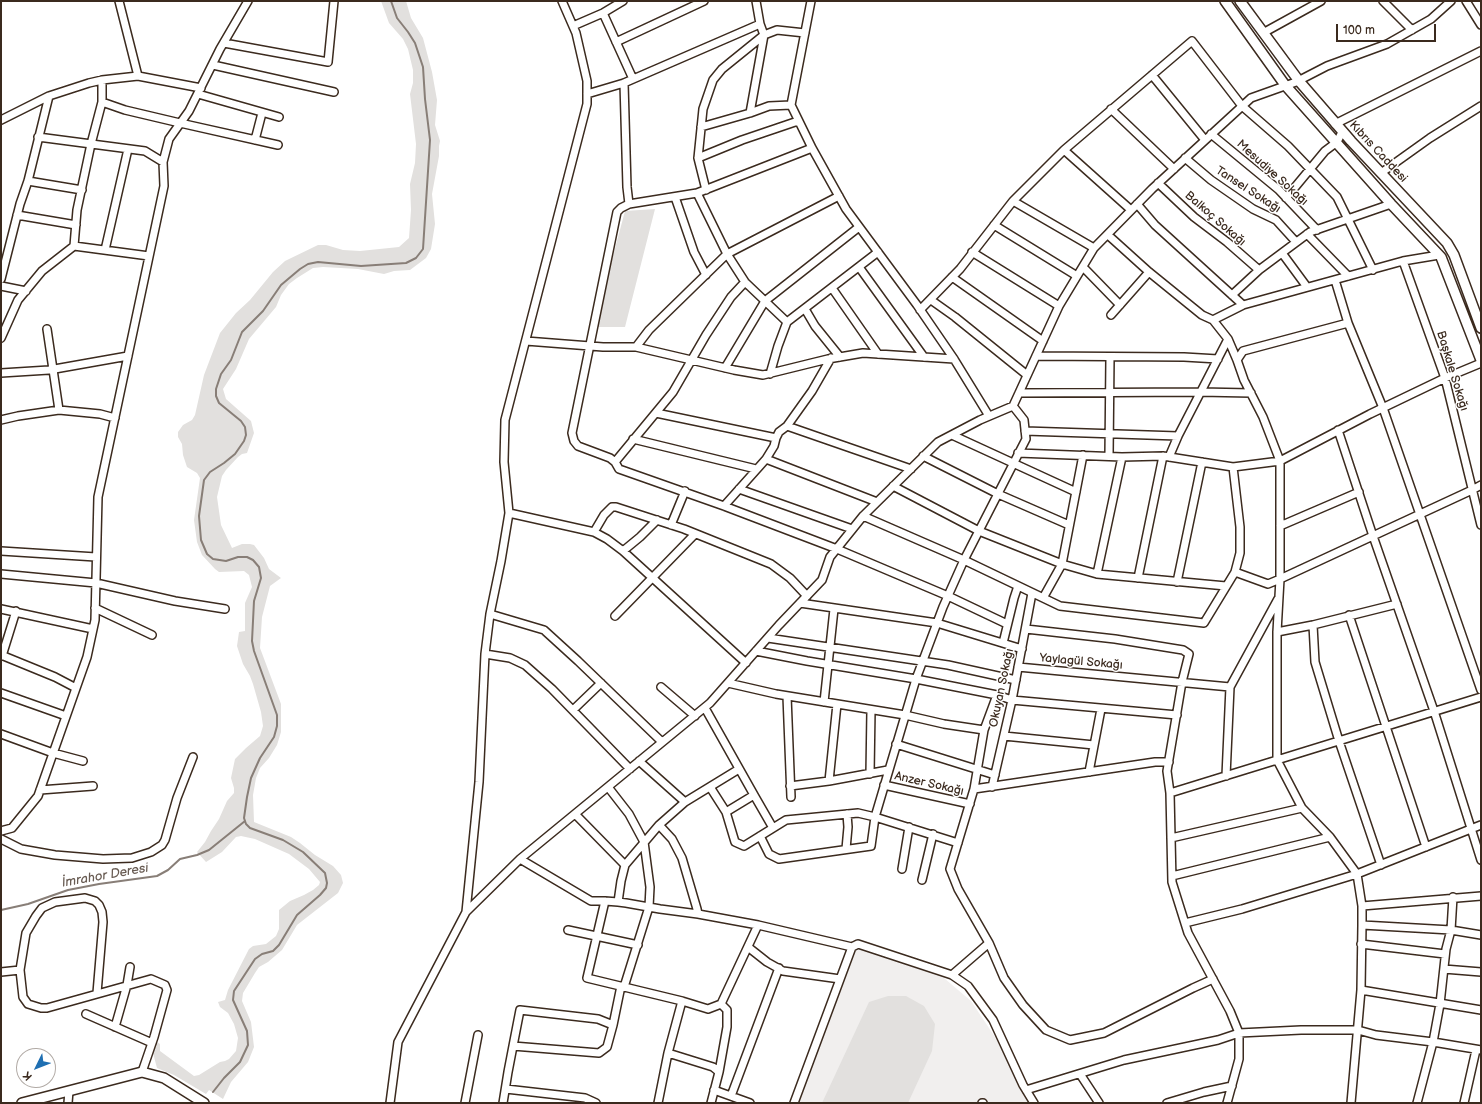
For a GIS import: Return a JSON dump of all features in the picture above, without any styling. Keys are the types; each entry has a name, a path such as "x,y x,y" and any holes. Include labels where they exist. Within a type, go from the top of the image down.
{"main road":[{"path":"1226,1 1285,85 1391,204 1439,255 1445,264 1481,360"},
{"name":"Kıbrıs Caddesi","path":"1240,1 1299,81 1335,124 1447,243 1481,328"},
{"path":"22,1103 142,1072 164,1078 204,1103"}],"street":[{"path":"119,1 138,76"},
{"path":"1,831 12,828 38,796 76,688 93,630 96,583 98,496 164,186 163,162 169,139 189,111 224,43 248,1"},
{"path":"224,43 328,62 334,1"},
{"path":"466,912 479,782 485,654 490,614 509,513 504,462 505,420 588,104 587,81 573,26 562,1"},
{"path":"573,26 603,13 623,1"},
{"path":"616,42 704,1"},
{"path":"750,113 764,35 760,24 756,1"},
{"path":"811,1 791,105 812,148 846,209 954,359 989,416"},
{"path":"1263,33 1321,1"},
{"path":"390,1103 398,1042 466,912 520,859 705,708 822,580 830,557 863,516 938,442 989,416 1013,406 1059,306 1094,248 1158,183 1251,98 1299,81 1327,66 1387,44 1431,19 1451,1"},
{"path":"1466,1 1481,26"},
{"path":"1386,2 1412,30"},
{"path":"603,13 633,79"},
{"path":"587,94 624,83 760,24"},
{"path":"706,190 698,158 703,109 713,80 722,69 764,35 777,30 805,33"},
{"path":"920,310 952,277 1013,201 1064,150 1192,41 1242,106 1288,146 1337,197 1349,218 1373,270"},
{"path":"1335,124 1481,51"},
{"path":"213,64 334,92"},
{"path":"1152,75 1205,140"},
{"path":"1,120 49,96 89,82 138,76 199,91 279,117"},
{"path":"74,246 82,190 91,144 102,102 102,80"},
{"path":"624,83 627,186 629,204"},
{"path":"1,278 17,214 28,181 49,96"},
{"path":"102,102 124,110 278,145"},
{"path":"701,127 769,106 791,105"},
{"path":"1111,109 1174,169"},
{"path":"1381,173 1430,138 1480,109"},
{"path":"255,140 262,112"},
{"path":"698,158 742,140 798,121"},
{"path":"1286,198 1325,151 1337,142 1342,132"},
{"name":"Mesudiye Sokağı","path":"1211,134 1286,198 1317,230"},
{"path":"38,136 145,151 163,162"},
{"path":"812,148 697,194 629,204 617,212 589,346 572,433 573,437 578,446 610,458 615,462 619,469 685,491 836,549 948,596 1007,624"},
{"path":"105,250 128,149"},
{"path":"1064,150 1131,210"},
{"name":"Tansel Sokağı","path":"1185,158 1211,180 1253,209 1276,220 1296,242"},
{"path":"28,181 82,190"},
{"name":"Balkoç Sokağı","path":"1158,183 1194,217 1259,270"},
{"path":"697,194 727,254 745,282 787,322"},
{"path":"636,347 649,330 727,254 839,196"},
{"path":"675,197 694,252 706,275"},
{"path":"1013,201 1094,248"},
{"path":"1137,204 1155,225 1243,305"},
{"path":"1232,295 1259,270 1307,234 1391,204"},
{"path":"17,214 76,224"},
{"path":"994,226 1077,276"},
{"path":"725,368 765,300 859,227"},
{"path":"1307,234 1348,276"},
{"path":"1108,235 1149,272 1202,315 1213,320 1228,339 1263,417 1280,461 1280,579 1277,632 1277,760 1302,808 1330,836 1357,874 1362,906 1361,990 1351,1103"},
{"path":"1,338 18,300 42,271 74,246 150,256"},
{"path":"770,374 787,322 878,252"},
{"path":"972,252 1059,306"},
{"path":"1282,253 1307,287"},
{"path":"1213,320 1243,305 1403,261 1439,255"},
{"name":"Başkale Sokağı","path":"1403,261 1445,378 1481,525"},
{"path":"859,267 924,357"},
{"path":"1083,267 1120,305"},
{"path":"1111,315 1149,272"},
{"path":"952,277 1043,341"},
{"path":"1335,280 1348,323 1383,408 1421,514 1481,690"},
{"path":"615,462 673,392 706,335 731,297 745,282"},
{"path":"1,286 26,291"},
{"path":"832,288 878,354"},
{"path":"930,300 955,317 1027,375"},
{"path":"805,309 815,326 840,357"},
{"path":"1237,360 1243,351 1348,323"},
{"path":"47,329 59,410"},
{"path":"1138,578 1166,456 1178,436 1228,339"},
{"path":"526,341 589,346 636,347 725,368 763,375 831,358 863,353 954,359"},
{"path":"1,373 53,369 128,356"},
{"path":"1036,356 1184,357 1218,359"},
{"path":"1109,456 1110,357"},
{"path":"724,506 766,459 774,446 779,432 787,426 815,387 831,358"},
{"path":"1018,453 1122,457 1166,456 1232,467 1280,461 1383,408 1445,378 1481,363"},
{"path":"1018,393 1251,393"},
{"path":"760,836 769,854 779,859 871,846 874,817 916,679 937,623 964,560 1026,438 1024,420 1013,406"},
{"path":"1,420 59,410 100,414 115,418"},
{"path":"656,413 776,438"},
{"path":"787,426 911,469"},
{"path":"1338,430 1396,604 1434,711 1481,860"},
{"path":"1025,431 1178,436"},
{"path":"952,435 1076,492"},
{"path":"633,439 756,469"},
{"path":"1043,598 1062,564 1083,455"},
{"path":"924,456 998,494 1069,525"},
{"path":"1097,574 1122,457"},
{"path":"766,459 877,502"},
{"path":"1177,582 1202,462"},
{"path":"863,516 964,560 1060,606 1204,623 1235,572 1240,553 1240,527 1232,467"},
{"path":"1235,572 1268,584 1421,514 1472,490 1481,484"},
{"path":"893,486 979,531 1062,564 1097,574 1226,586"},
{"path":"739,489 852,529"},
{"path":"671,525 685,491"},
{"path":"1280,526 1359,492"},
{"path":"594,532 604,516 612,507 616,507 671,525 771,564 790,578 807,596"},
{"path":"509,513 594,532 607,539 623,551 746,663"},
{"path":"623,551 657,520"},
{"path":"615,616 695,534"},
{"path":"1,551 96,557"},
{"path":"1,574 96,583 175,601 225,609"},
{"path":"1003,643 1018,586"},
{"name":"Okuyan Sokağı","path":"992,787 1012,700 1032,593"},
{"path":"1226,776 1230,687 1279,597"},
{"path":"800,603 937,623 1022,649"},
{"path":"1277,632 1313,625 1396,604"},
{"path":"1,608 93,630"},
{"path":"95,608 152,634"},
{"path":"824,702 834,609"},
{"path":"16,611 2,655 56,677 76,688"},
{"path":"490,614 544,630 662,742"},
{"path":"1349,616 1426,847"},
{"path":"1313,625 1315,662 1339,742 1381,865"},
{"path":"1026,629 1114,639 1183,650 1189,654 1182,682 1167,770 1170,793 1172,882 1188,933 1230,1010 1239,1033 1239,1059 1227,1103"},
{"path":"768,638 948,664 1016,680"},
{"path":"756,651 829,665 916,679 997,695 1012,700 1177,715"},
{"path":"485,654 510,658 525,665 552,689 630,768"},
{"name":"Yaylagül Sokağı","path":"1018,667 1230,687"},
{"path":"573,710 601,683"},
{"path":"728,683 787,696 905,715 944,724 984,730"},
{"path":"661,687 695,716"},
{"path":"1,693 66,716"},
{"path":"997,695 984,730 974,790 950,869 958,889 989,943 1004,978 1023,1006 1046,1030 1070,1040 1104,1033 1213,979"},
{"path":"787,696 791,797"},
{"path":"1170,793 1481,697"},
{"path":"829,781 837,704"},
{"path":"705,708 773,828"},
{"path":"1089,772 1101,709"},
{"path":"870,774 871,710"},
{"path":"1,734 83,761"},
{"path":"1004,736 1094,745"},
{"path":"896,744 995,775"},
{"path":"1,839 21,849 55,855 103,859 132,858 151,852 162,845 165,840 177,798 193,757"},
{"path":"640,761 685,802"},
{"path":"974,790 1089,772 1169,762"},
{"path":"618,902 625,865 659,825 685,802 739,769"},
{"path":"790,786 829,781 888,770"},
{"name":"Anzer Sokağı","path":"884,785 970,804"},
{"path":"40,790 93,786"},
{"path":"513,1046 598,1053 607,1047 622,986 638,945 649,907 650,887 644,842 628,814 608,787"},
{"path":"710,787 726,812 735,842 744,846 786,820 858,813 933,834 958,843"},
{"path":"726,812 754,795"},
{"path":"1171,838 1302,808"},
{"path":"575,814 625,865"},
{"path":"846,850 848,827 847,814"},
{"path":"659,825 672,839 682,858 698,914"},
{"path":"1185,923 1242,909 1357,874 1481,825"},
{"path":"902,869 909,827"},
{"path":"922,880 933,834"},
{"path":"1172,876 1330,836"},
{"path":"520,859 591,901 618,902 698,914 758,925 852,947 858,944 952,975 968,986 993,1020 1026,1090 1034,1103"},
{"path":"1362,906 1453,897 1481,896"},
{"path":"1417,1103 1433,1042 1440,1004 1445,954 1451,930 1453,897"},
{"path":"97,993 103,922 102,912 99,905 90,899 85,898 55,902 42,908 26,933 20,970 23,997 28,1004 47,1008 151,979 165,985 167,990 142,1072"},
{"path":"605,902 587,978 682,1001 708,1009 721,1004 758,925"},
{"path":"1362,925 1451,930 1481,935"},
{"path":"568,930 638,945"},
{"path":"952,975 989,943"},
{"path":"1362,944 1445,954"},
{"path":"748,947 767,962 783,971 840,979"},
{"path":"794,1103 852,947"},
{"path":"115,1027 130,967"},
{"path":"731,1096 779,968"},
{"path":"1444,969 1481,972"},
{"path":"1,972 20,970"},
{"path":"1361,990 1481,1010"},
{"path":"658,1103 668,1052 682,1001"},
{"path":"711,1103 719,1072 727,1027 727,1010 721,1004"},
{"path":"503,1103 520,1010 598,1019 613,1026"},
{"path":"86,1014 152,1042"},
{"path":"1026,1090 1124,1060 1218,1040 1239,1033 1301,1030 1358,1030 1376,1035 1433,1042 1478,1050 1464,1103"},
{"path":"465,1103 478,1035"},
{"path":"668,1052 713,1067 719,1072"},
{"path":"1080,1074 1099,1103"},
{"path":"1167,1103 1175,1102 1204,1092 1232,1086"},
{"path":"506,1089 585,1098 596,1103"},
{"path":"714,1090 750,1103"},
{"path":"68,1103 69,1091"}],"shaded area":[{"path":"381,1 406,1 411,18 423,38 432,72 437,100 435,125 440,141 439,156 432,194 435,224 431,249 426,258 410,270 394,271 384,274 358,269 323,267 313,268 297,278 289,284 281,295 276,307 249,339 236,369 223,389 226,399 251,421 254,433 247,453 238,457 222,476 217,497 221,525 232,548 242,544 254,545 264,558 269,569 281,578 270,586 262,617 260,648 281,704 281,732 277,745 269,758 260,768 256,778 253,795 254,822 291,837 300,843 315,855 333,866 341,875 343,883 338,893 297,925 282,950 268,962 259,967 243,993 242,1001 251,1022 254,1047 248,1062 231,1082 223,1099 209,1090 206,1094 174,1075 157,1068 153,1053 157,1042 160,1044 160,1051 194,1076 199,1075 220,1062 229,1059 236,1051 238,1038 234,1024 228,1013 220,1007 218,1002 225,1000 228,990 249,949 253,946 266,944 276,936 279,929 279,910 290,901 313,890 319,885 320,882 309,869 289,854 255,839 241,836 236,837 222,852 206,862 197,852 219,819 227,801 234,793 231,778 235,759 260,736 263,726 261,712 253,684 243,664 237,646 239,632 245,631 245,603 252,587 249,575 244,571 219,572 202,555 197,542 194,520 200,478 197,473 187,467 183,455 182,444 178,437 178,432 183,425 192,420 195,415 204,375 220,333 273,272 285,261 318,245 326,245 343,250 360,251 399,247 409,238 411,210 410,184 415,163 416,144 410,94 413,83 413,70 408,49 403,39 389,23"},
{"path":"655,209 625,327 594,327 625,211"},
{"path":"858,948 944,978 971,1001 997,1040 1030,1103 797,1103 853,953"},
{"path":"888,996 906,996 924,1006 935,1024 932,1051 908,1103 822,1103 869,1002"}],"waterway":[{"path":"213,1092 240,1062 248,1045 247,1031 233,1000 234,991 255,959 262,954 273,951 279,945 297,915 320,895 326,888 327,883 325,873 303,852 283,840 250,828 246,824 244,818 251,778 260,758 274,737 277,726 277,715 254,651 252,641 254,601 261,578 259,567 253,560 247,557 238,557 226,561 213,559 207,554 201,540 199,516 204,480 210,472 235,454 244,441 246,435 245,427 241,421 219,403 216,396 216,389 221,374 231,360 242,332 263,311 281,285 300,269 308,264 318,262 361,266 406,263 416,258 423,249 430,140 423,67 415,43 397,18 391,1"},
{"name":"İmrahor Deresi","path":"1,910 28,904 68,890 157,876 168,870 180,859 197,855 209,850 245,821"}]}
